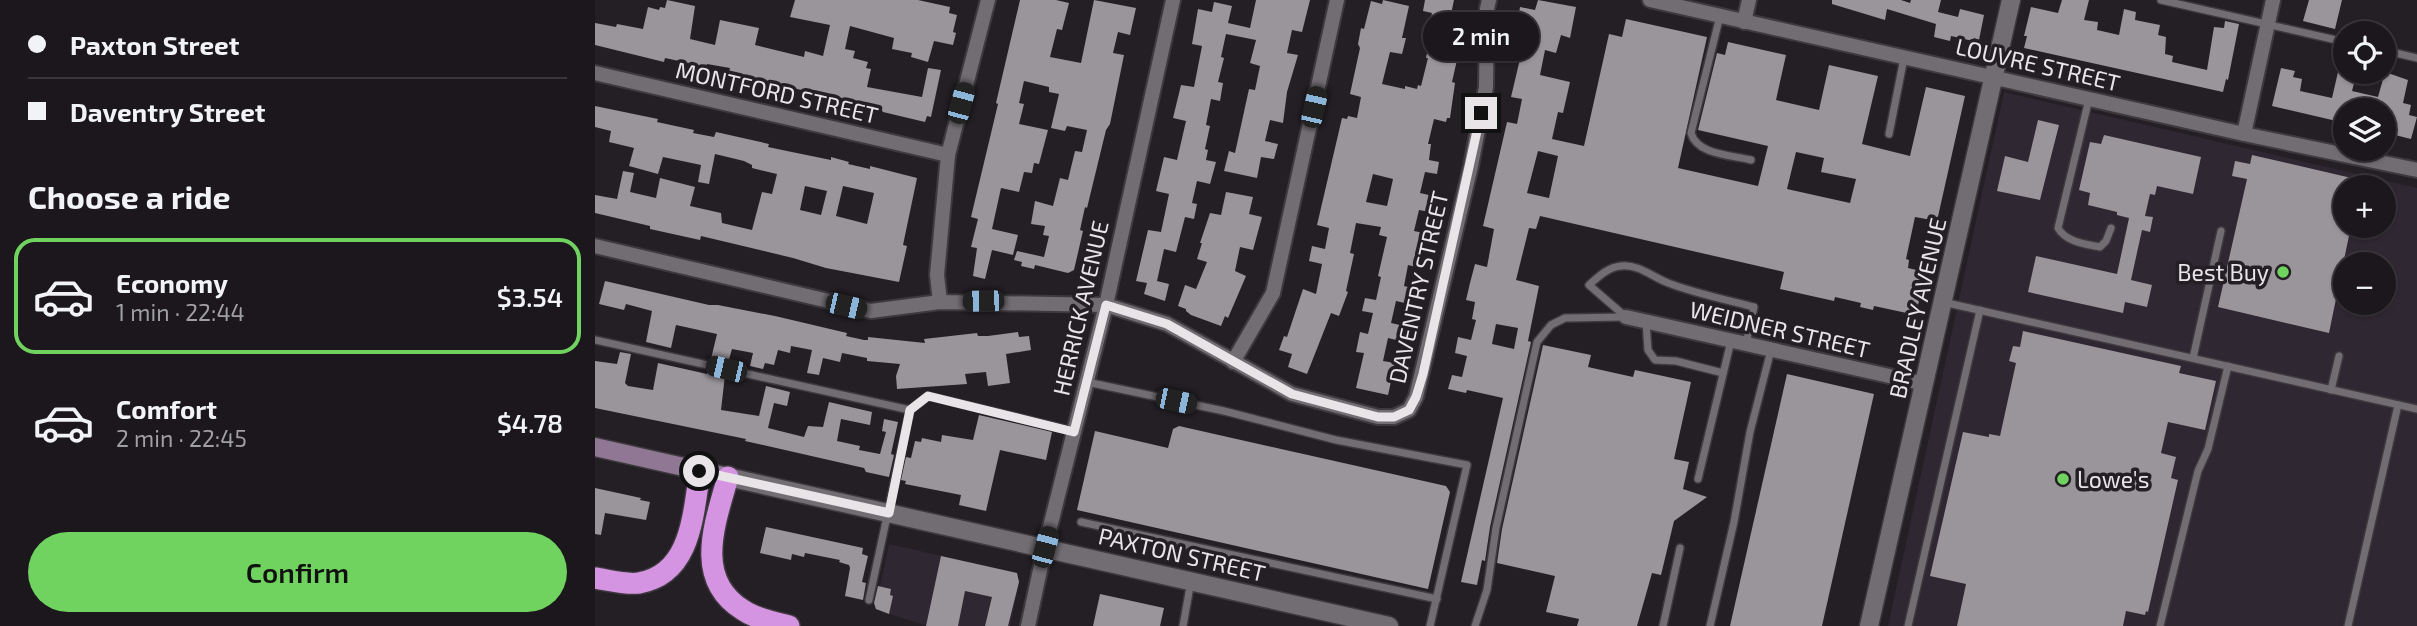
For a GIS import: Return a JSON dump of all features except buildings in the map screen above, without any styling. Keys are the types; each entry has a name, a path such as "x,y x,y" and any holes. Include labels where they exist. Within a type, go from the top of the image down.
{"highway":[{"path":"595,578 639,583 667,572 683,552 699,471"},
{"path":"728,477 712,544 711,565 718,587 743,610 765,620 789,626"}],"main road":[{"name":"PAXTON STREET","path":"595,447 728,477"}],"street":[{"path":"940,302 937,275 948,155 988,0"},
{"name":"HERRICK AVENUE","path":"1028,626 1045,547 1106,305 1173,0"},
{"path":"1233,362 1273,293 1337,0"},
{"name":"DAVENTRY STREET","path":"595,246 871,312 940,302 1106,305 1167,324 1292,394 1378,417 1394,417 1409,410 1423,374 1486,87 1489,0"},
{"name":"LOUVRE STREET","path":"1650,0 2244,134 2417,170"},
{"path":"1744,22 1749,0"},
{"name":"BRADLEY AVENUE","path":"1869,626 2011,0"},
{"path":"2244,134 2273,0"},
{"name":"MONTFORD STREET","path":"595,73 948,155"},
{"name":"WEIDNER STREET","path":"1626,317 1925,384"},
{"name":"PAXTON STREET","path":"728,477 1389,626"}],"lane":[{"path":"2161,0 2333,39"},
{"path":"1720,16 1691,133 1693,142 1700,148 1751,160"},
{"path":"2396,53 2417,58"},
{"path":"1889,134 1905,57"},
{"path":"2089,98 2058,228 2061,234 2078,243 2099,247 2106,241 2111,228"},
{"path":"2193,358 2221,231"},
{"path":"1626,317 1589,285 1617,266 1631,266 1671,284 1754,307 1746,344"},
{"path":"1943,302 2417,409"},
{"path":"1908,626 1980,310"},
{"path":"1475,626 1487,590 1496,528 1537,342 1551,326 1565,318 1626,317"},
{"path":"1646,322 1648,349 1655,360 1677,361 1723,373"},
{"path":"595,340 910,410"},
{"path":"1698,479 1731,341"},
{"path":"1710,626 1734,522 1750,432 1771,350"},
{"path":"2331,390 2339,356"},
{"path":"2160,626 2198,471 2208,449 2228,366"},
{"path":"1087,382 1224,411 1336,440 1467,465 1430,626"},
{"path":"869,600 910,410 928,396 1074,432"},
{"path":"2348,626 2397,405"},
{"path":"1081,522 1437,599"},
{"path":"1663,626 1680,548"},
{"path":"1183,626 1191,581"}],"shaded area":[{"path":"2004,92 2361,175 2333,175 2333,238 2396,238 2396,183 2417,188 2417,626 1888,626"},
{"path":"889,544 1017,573 1019,582 1010,626 927,626 875,609"}],"place":[{"name":"Best Buy","path":"2283,272"},
{"name":"Lowe's","path":"2063,479"}],"route":[{"path":"699,471 889,513 910,410 928,396 1074,432 1106,305 1167,324 1292,394 1378,417 1394,417 1409,410 1423,374 1481,113"}]}
